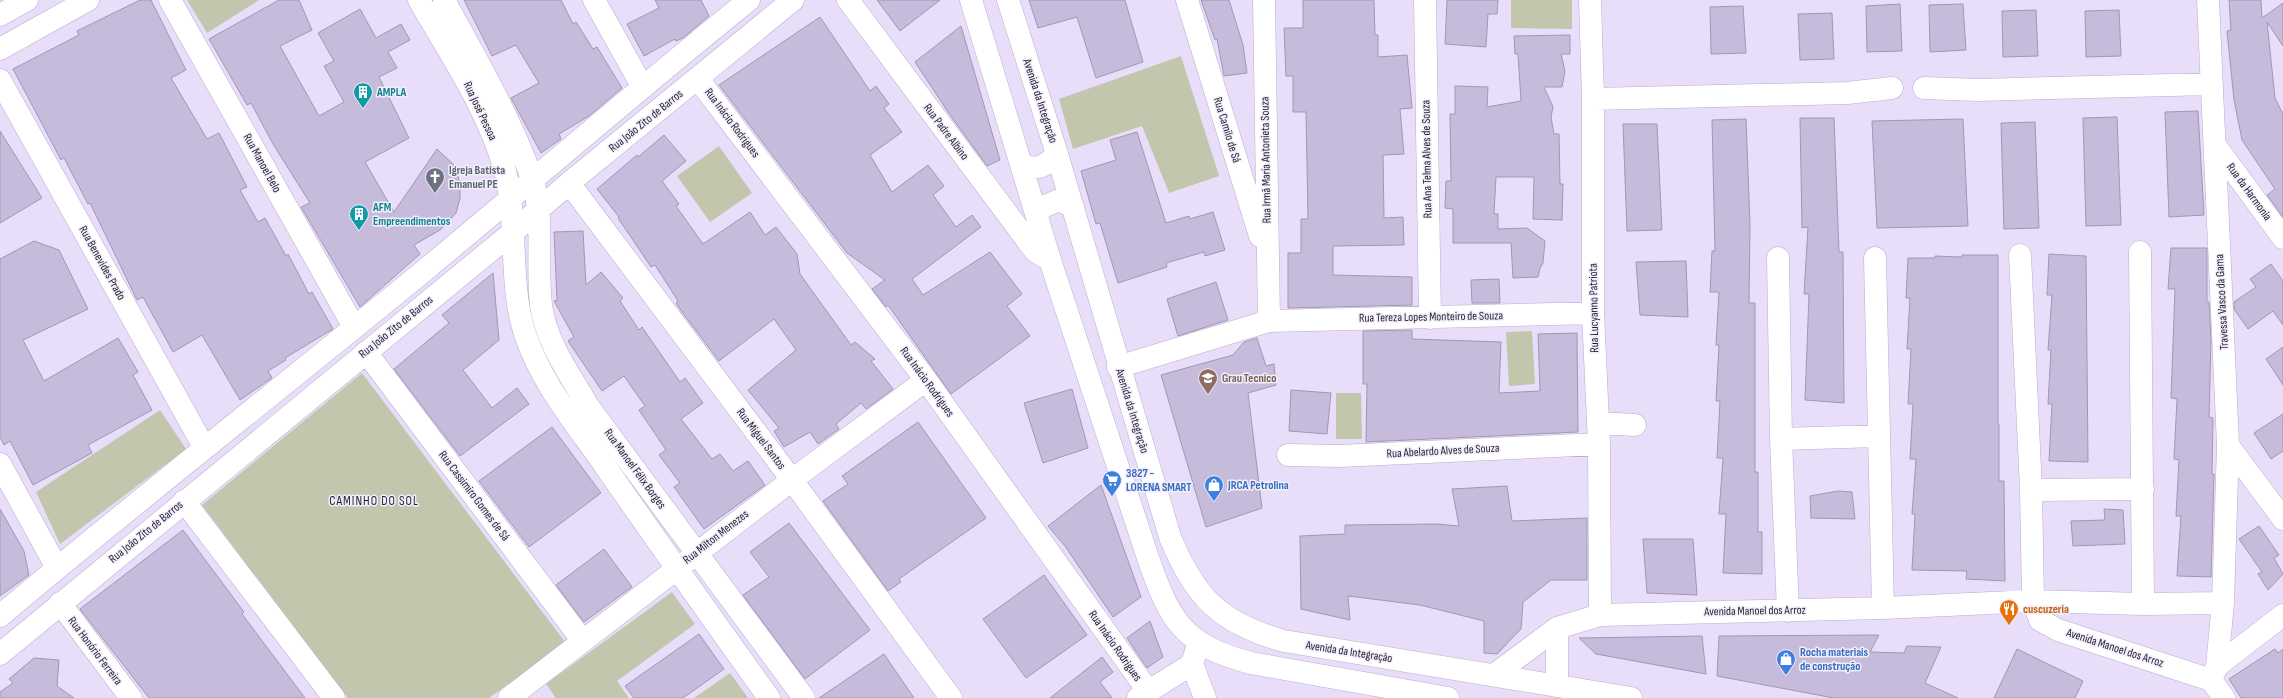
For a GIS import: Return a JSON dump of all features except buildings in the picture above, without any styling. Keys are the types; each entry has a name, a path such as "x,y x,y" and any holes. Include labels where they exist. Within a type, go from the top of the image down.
{"street":[{"path":"0,15 27,0"},
{"path":"0,49 88,0"},
{"name":"Rua Manoel Belo","path":"170,0 354,327"},
{"name":"Rua José Pessoa","path":"420,0 472,92 491,132 504,168 510,198 513,232"},
{"name":"Rua José Pessoa","path":"444,0 496,95 532,180 538,210"},
{"path":"594,0 642,86"},
{"path":"0,616 204,447 354,327 532,180 642,86 749,0"},
{"name":"Rua João Zito de Barros","path":"0,654 95,574 513,232 569,183 793,0"},
{"name":"Rua Padre Albino","path":"848,0 1035,251 1050,260"},
{"path":"971,0 1050,260 1162,598 1173,617 1198,642 1232,658 1251,663 1448,698"},
{"name":"Avenida da Integração","path":"1008,0 1073,207 1118,367 1170,537 1186,572 1202,595 1221,613 1239,626 1284,641 1631,698"},
{"name":"Rua Camilo de Sá","path":"1187,0 1267,259"},
{"name":"Rua Irmã Maria Antonieta Souza","path":"1264,0 1269,320"},
{"name":"Rua Ana Telma Alves de Souza","path":"1425,0 1430,318"},
{"name":"Rua Lucyanno Patriota","path":"1590,0 1593,99 1593,313 1599,433 1600,615"},
{"name":"Travessa Vasco da Gama","path":"2208,0 2228,445 2223,604 2214,673"},
{"name":"Rua Inácio Rodrigues","path":"698,79 926,380 1143,695"},
{"name":"Rua Benevides Prado","path":"0,80 204,447"},
{"path":"1924,88 1978,90 2211,84"},
{"path":"1593,99 1847,93 1892,88"},
{"name":"Rua da Harmonia","path":"2215,145 2283,238"},
{"path":"1022,165 1029,168 1043,166 1057,154"},
{"name":"Rua Miguel Santos","path":"569,183 792,480 951,698"},
{"path":"1037,214 1043,207 1059,200 1073,207"},
{"name":"Rua Manoel Félix Borges","path":"538,210 541,306 548,334 588,406 804,698"},
{"name":"Rua Manoel Félix Borges","path":"513,232 518,298 524,333 543,375 676,569 769,698"},
{"path":"2140,252 2143,604"},
{"path":"2020,255 2031,490 2033,601"},
{"path":"1778,258 1781,439 1788,611"},
{"path":"1875,258 1882,608"},
{"name":"Rua Tereza Lopes Monteiro de Souza","path":"1118,367 1269,320 1430,318 1593,313"},
{"name":"Rua Cassimiro Gomes de Sá","path":"366,352 582,640"},
{"name":"Rua Milton Menezes","path":"509,698 534,690 582,640 676,569 696,552 926,380"},
{"name":"Rua Abelardo Alves de Souza","path":"1288,455 1338,456 1599,433 1635,425"},
{"path":"1781,439 1878,436"},
{"path":"2228,445 2283,519"},
{"path":"0,464 57,568"},
{"path":"2031,490 2143,489"},
{"path":"184,501 334,698"},
{"path":"77,552 95,574"},
{"name":"Avenida Manoel dos Arroz","path":"1494,675 1557,628 1600,615 1882,608 2033,601 2143,604 2223,604"},
{"name":"Avenida Manoel dos Arroz","path":"2033,601 2040,620 2058,630 2214,673"},
{"name":"Rua Honório Ferreira","path":"60,603 131,698"},
{"path":"2224,698 2214,673 2283,615"},
{"path":"1557,628 1557,686"},
{"path":"1198,642 1192,664 1205,698"},
{"path":"1143,695 1192,664"}],"green space":[{"path":"187,0 259,0 207,33"},
{"path":"1511,0 1572,0 1572,29 1511,28"},
{"path":"1181,56 1219,176 1169,193 1142,126 1073,149 1059,99"},
{"path":"719,146 752,193 710,222 677,176"},
{"path":"1532,331 1535,384 1509,386 1506,332"},
{"path":"362,373 565,642 489,698 348,698 202,505"},
{"path":"1336,393 1361,393 1362,439 1336,439"},
{"path":"160,410 186,449 60,544 36,492"},
{"path":"672,592 695,624 617,681 629,698 556,698 546,684"},
{"path":"730,673 748,698 694,698"}],"place":[{"name":"AMPLA","path":"363,109"},
{"name":"Igreja Batista Emanuel PE","path":"435,194"},
{"name":"AFM Empreendimentos","path":"359,231"},
{"name":"Grau Tecnico","path":"1208,395"},
{"name":"3827 - LORENA SMART","path":"1112,497"},
{"name":"JRCA Petrolina","path":"1214,502"},
{"name":"cuscuzeria","path":"2009,626"},
{"name":"Rocha materiais de construção","path":"1786,676"}],"district":[{"name":"CAMINHO DO SOL","path":"374,501"}]}
